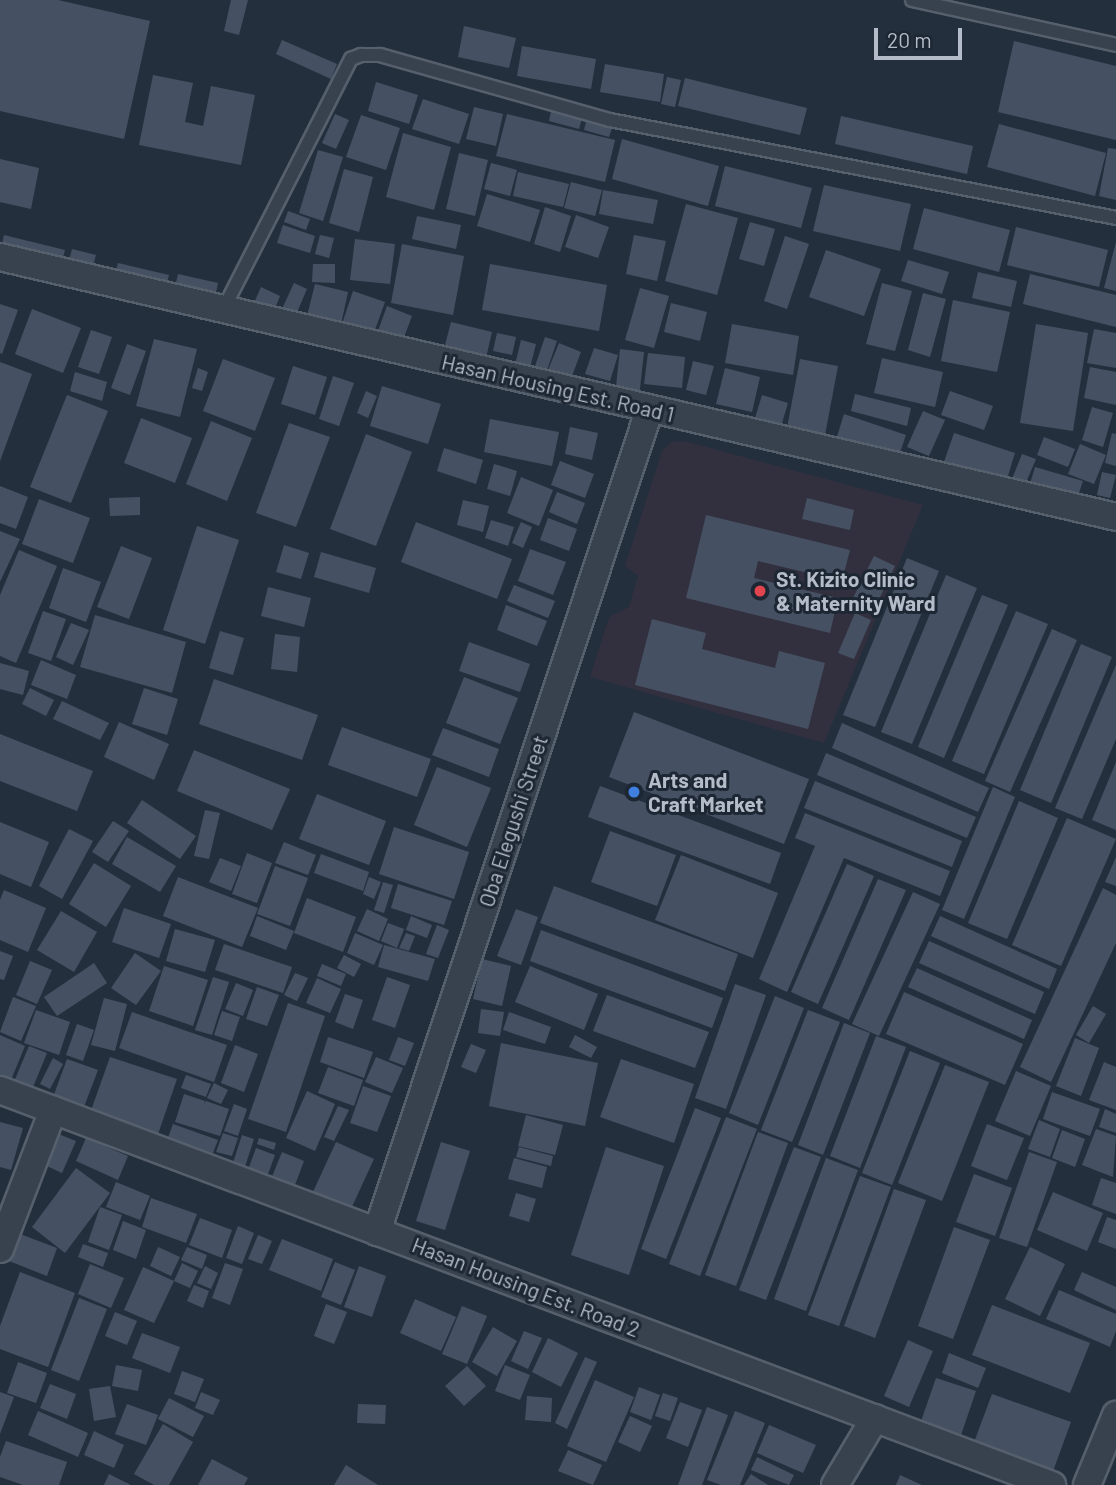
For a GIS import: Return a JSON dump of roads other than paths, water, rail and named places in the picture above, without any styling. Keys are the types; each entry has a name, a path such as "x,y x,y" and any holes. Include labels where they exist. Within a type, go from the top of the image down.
{"street":[{"name":"Hasan Housing Est. Road 1","path":"0,257 649,411 1116,517"},
{"name":"Oba Elegushi Street","path":"377,1232 649,411"},
{"name":"Hasan Housing Est. Road 2","path":"0,1090 1052,1485"},
{"path":"0,1249 53,1110"},
{"path":"1087,1485 1116,1415"},
{"path":"835,1485 874,1418"}],"lane":[{"path":"912,0 1116,45"},
{"path":"223,308 351,59 361,55 380,55 610,120 1116,218"}],"place":[{"name":"St. Kizito Clinic & Maternity Ward","path":"760,591"},
{"name":"Arts and Craft Market","path":"634,792"}]}
